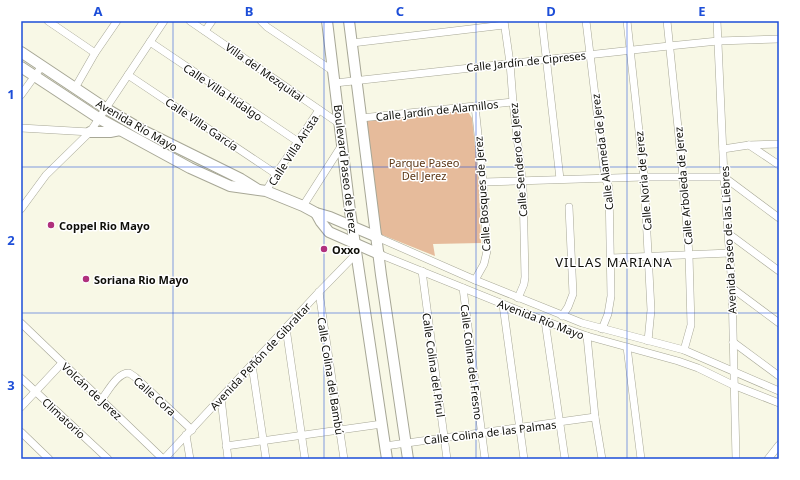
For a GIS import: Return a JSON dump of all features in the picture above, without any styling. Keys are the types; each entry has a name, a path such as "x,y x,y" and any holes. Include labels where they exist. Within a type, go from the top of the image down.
{"main road":[{"name":"Boulevard Paseo de Jerez","path":"327,21 356,254 387,459"},
{"name":"Boulevard Paseo de Jerez","path":"349,21 381,275 408,459"},
{"name":"Avenida Río Mayo","path":"21,52 106,109 144,131 262,190 377,237"},
{"name":"Avenida Río Mayo","path":"21,67 100,119 190,168 230,186 262,190"},
{"path":"90,132 110,132 120,130"},
{"name":"Avenida Río Mayo","path":"316,213 329,232 379,254"}],"street":[{"path":"48,21 95,53"},
{"path":"75,88 95,53 117,21"},
{"path":"21,209 46,175 90,132 100,119 164,21"},
{"name":"Villa del Mezquital","path":"190,21 340,124"},
{"path":"205,31 212,21"},
{"path":"261,21 266,27 333,71"},
{"path":"542,21 560,180"},
{"name":"Calle Alameda de Jerez","path":"586,21 605,178 608,187 611,258 610,305 602,329"},
{"name":"Calle Noria de Jerez","path":"627,21 644,177 651,310 648,341"},
{"name":"Calle Arboleda de Jerez","path":"667,21 683,176 689,255 691,320 689,335 684,350"},
{"name":"Avenida Paseo de las Liebres","path":"717,21 724,176 732,288 733,385 736,459"},
{"path":"352,43 504,23"},
{"name":"Calle Sendero de Jerez","path":"504,23 510,63 522,181 526,277 518,298"},
{"name":"Calle Jardín de Cipreses","path":"335,83 546,58 630,51 718,41 779,39"},
{"name":"Calle Villa Hidalgo","path":"150,42 297,141"},
{"path":"21,95 42,66"},
{"name":"Calle Villa García","path":"128,75 276,174"},
{"name":"Calle Jardín de Alamillos","path":"361,118 513,102"},
{"name":"Calle Bosques de Jerez","path":"475,106 483,182 487,251 484,264 475,280"},
{"name":"Calle Villa Arista","path":"262,190 276,174 319,110"},
{"path":"21,128 90,132"},
{"path":"723,149 749,145 779,144"},
{"path":"303,206 342,145"},
{"path":"749,145 779,165"},
{"path":"483,182 724,176 779,218"},
{"path":"562,316 568,307 573,294 569,207"},
{"path":"728,234 779,271"},
{"name":"Avenida Río Mayo","path":"377,237 562,316 602,329 684,350 779,391"},
{"path":"611,258 730,253"},
{"name":"Avenida Peñón de Gibraltar","path":"164,459 356,254"},
{"name":"Avenida Río Mayo","path":"379,254 545,321 587,336 698,368 733,385 779,403"},
{"name":"Calle Colina del Pirul","path":"422,271 448,459"},
{"name":"Calle Colina del Fresno","path":"463,288 485,459"},
{"path":"732,288 779,323"},
{"name":"Calle Colina del Bambú","path":"319,292 344,459"},
{"path":"503,305 524,459"},
{"path":"545,321 565,459"},
{"name":"Volcán de Jerez","path":"21,323 164,459"},
{"path":"286,328 305,459"},
{"path":"587,336 595,417 602,459"},
{"path":"733,342 779,376"},
{"path":"627,347 641,459"},
{"path":"21,407 62,362"},
{"path":"252,365 266,459"},
{"name":"Calle Cora","path":"102,399 117,380 124,374 129,373 135,377 189,432"},
{"name":"Climatorio","path":"21,378 108,459"},
{"path":"221,398 228,459"},
{"name":"Calle Colina de las Palmas","path":"385,446 595,417"},
{"path":"226,446 382,424"},
{"path":"21,432 49,459"},
{"path":"189,432 190,459"},
{"path":"768,459 779,445"}],"green space":[{"name":"Parque Paseo Del Jerez","path":"459,111 468,112 472,118 479,183 481,243 433,244 435,256 380,234 365,124 367,121 373,120"}],"place":[{"name":"Coppel Rio Mayo","path":"51,225"},
{"name":"Oxxo","path":"324,249"},
{"name":"Soriana Rio Mayo","path":"86,279"}],"district":[{"name":"VILLAS MARIANA","path":"614,262"}]}
